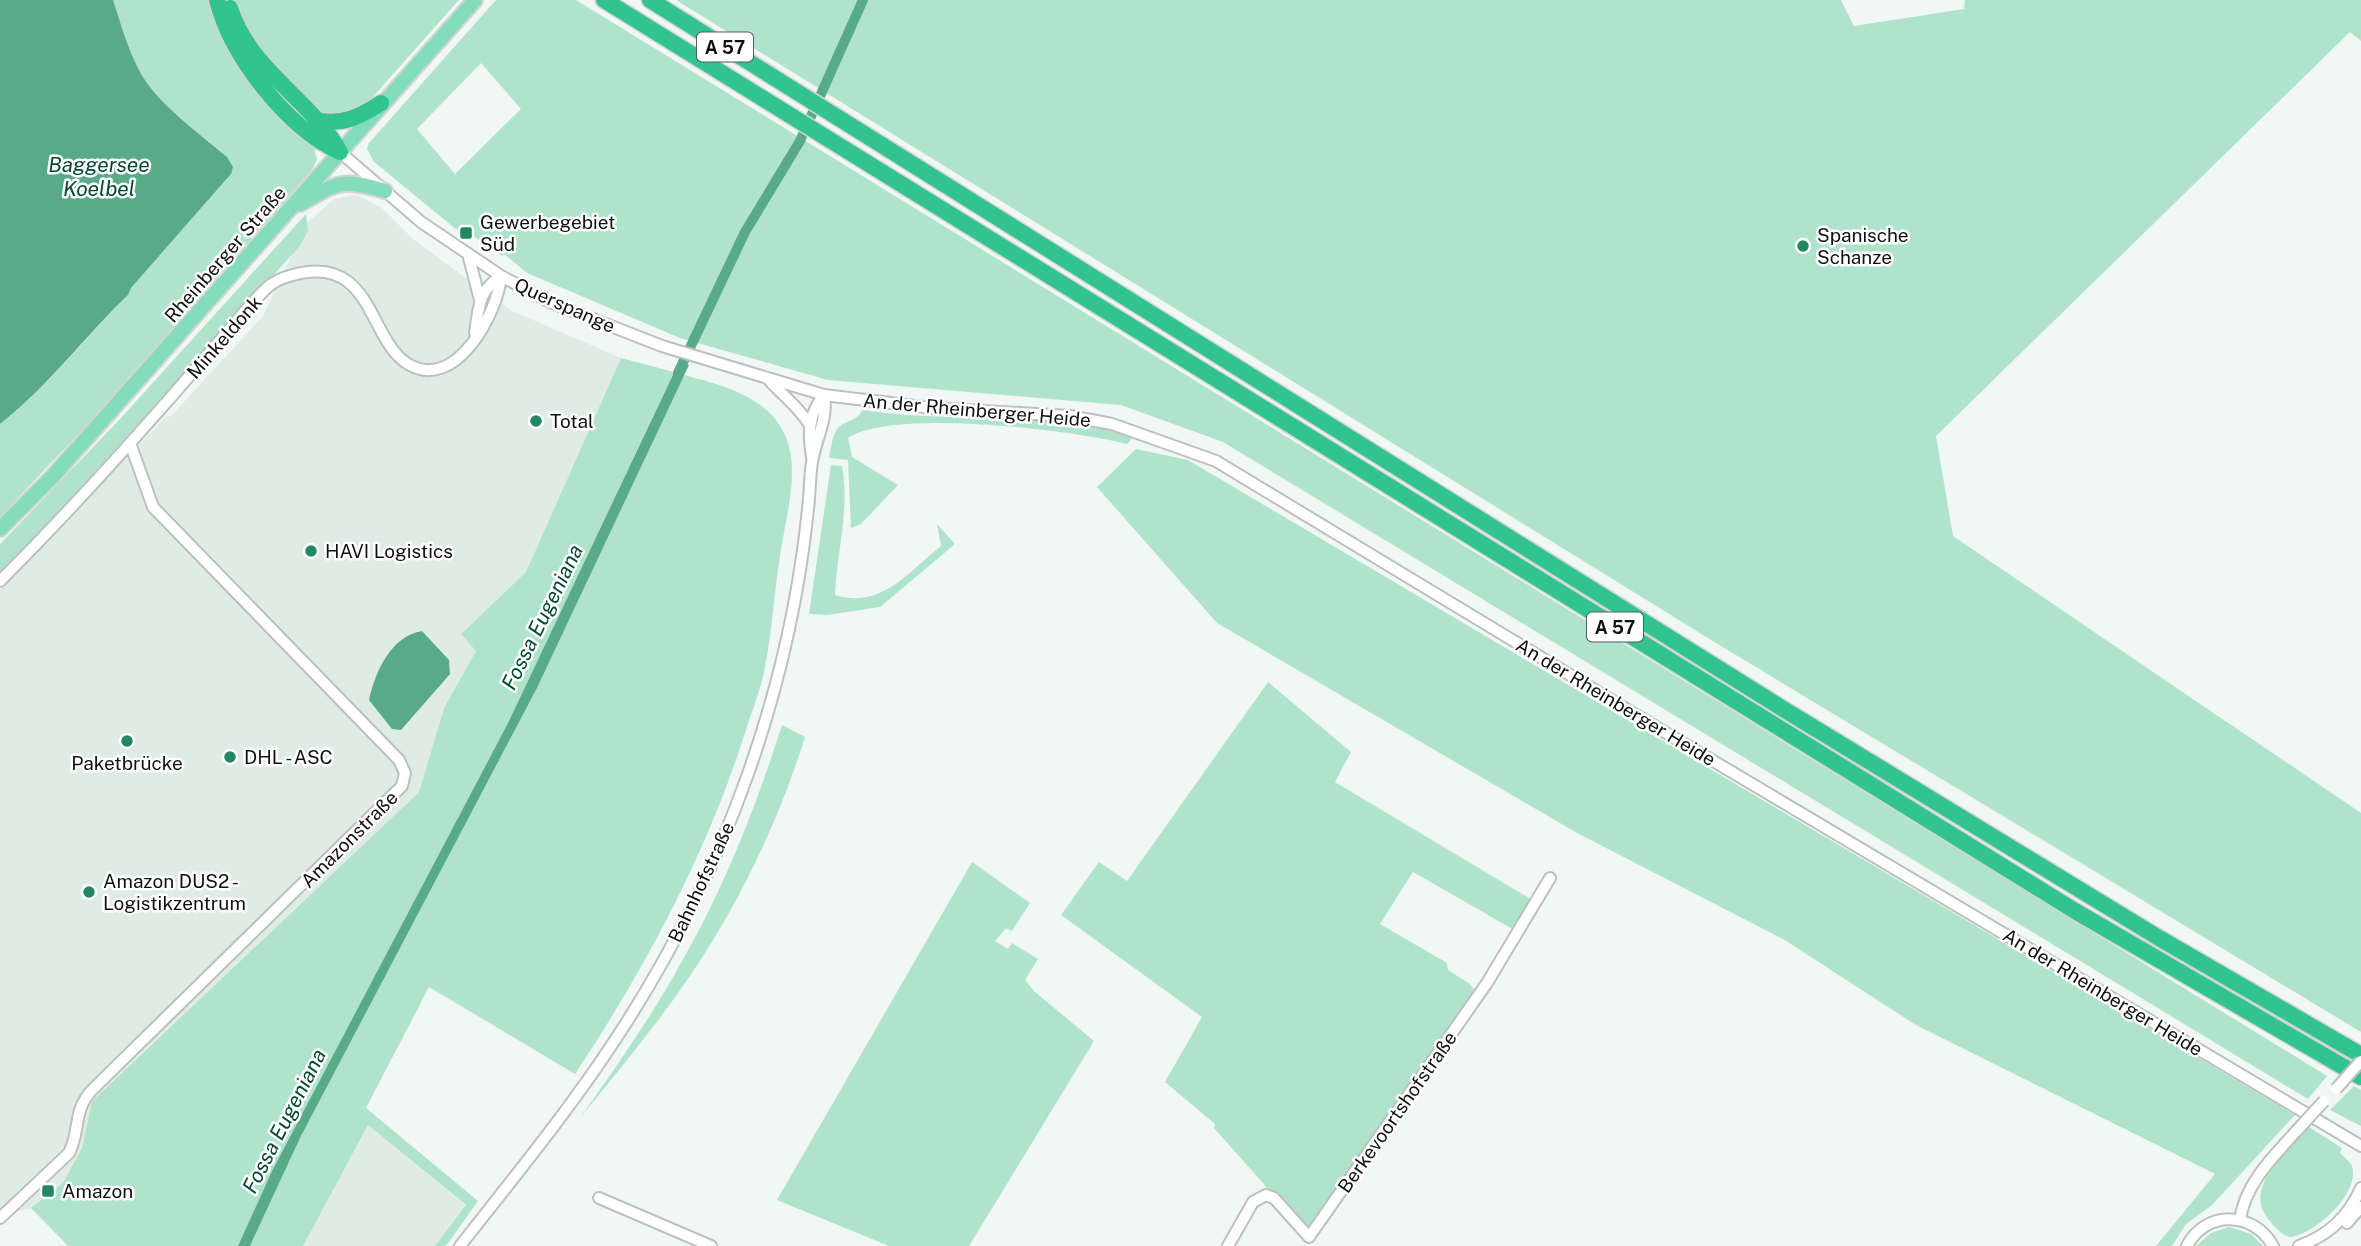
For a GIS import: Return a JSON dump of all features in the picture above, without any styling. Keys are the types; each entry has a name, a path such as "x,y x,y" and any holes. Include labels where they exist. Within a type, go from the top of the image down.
{"highway":[{"path":"217,0 236,52 309,134 340,152"},
{"path":"227,0 234,23 247,45 331,135 340,152"},
{"name":"A 57","path":"604,0 2063,904 2361,1077"},
{"name":"A 57","path":"650,0 1999,842 2361,1055"},
{"path":"316,120 342,122 355,119 382,103"}],"main road":[{"name":"Rheinberger Straße","path":"0,529 53,476 475,0"},
{"path":"290,210 335,184 353,181 385,191"}],"street":[{"name":"Querspange","path":"340,152 421,222 500,276 552,303 662,346 824,395"},
{"path":"468,254 480,300"},
{"name":"Minkeldonk","path":"0,581 130,443 270,285 298,273 330,275 351,284 370,307 399,356 415,367 433,369 455,362 474,342 499,291 500,276"},
{"path":"474,342 480,300 486,285 500,276"},
{"path":"769,380 782,395 793,401 809,424"},
{"path":"809,424 814,407 824,395"},
{"name":"Bahnhofstraße","path":"812,461 825,420 824,395"},
{"name":"An der Rheinberger Heide","path":"824,395 932,408 1070,416 1132,430 1216,461 1646,721 2361,1146"},
{"name":"Bahnhofstraße","path":"460,1246 556,1123 619,1035 671,948 710,870 755,755 780,669 800,570 812,461 809,424"},
{"name":"Amazonstraße","path":"0,1218 69,1153 74,1140 77,1112 92,1090 402,786 405,773 399,760 153,507 130,443"},
{"name":"Berkevoortshofstraße","path":"1228,1246 1253,1202 1266,1195 1274,1198 1308,1237 1487,983 1550,878"},
{"path":"2240,1220 2243,1205 2257,1178 2361,1061"},
{"path":"2299,1246 2318,1238 2339,1223 2361,1188"},
{"path":"599,1198 711,1246"},
{"path":"2318,1246 2341,1229 2361,1207"},
{"path":"2187,1246 2207,1224 2223,1219 2240,1220 2256,1227 2273,1246"}],"shaded area":[{"path":"113,0 211,0 217,22 238,62 267,98 314,148 317,159 312,170 85,427 0,517 0,424 50,378 128,295 131,288 227,179 227,157 179,117 156,94 139,70"},
{"path":"235,0 459,0 356,113 325,117 261,50"},
{"path":"496,0 576,0 2327,1076 2308,1099 1223,442 1121,405 828,380 680,338 527,273 504,254 502,256 460,227 457,230 374,162 367,149 369,143","holes":["481,63 521,109 455,174 417,129"]},
{"path":"676,0 1841,0 1854,26 1964,9 1965,0 2361,0 2361,41 2350,32 1936,436 1953,536 2361,813 2361,1032 1716,643"},
{"path":"357,195 383,209 414,240 510,310 621,358 526,572 461,634 476,651 444,708 419,792 92,1100 82,1148 63,1184 31,1208 0,1215 0,590 166,417 171,416 263,316 307,223 334,199"},
{"path":"306,214 308,231 299,247 47,524 0,571 0,544 120,419"},
{"path":"621,358 674,372 508,723 272,1171 238,1246 68,1246 31,1208 63,1183 82,1148 92,1101 419,792 444,708 476,651 461,634 526,572"},
{"path":"684,375 742,394 767,411 785,435 790,449 792,479 769,643 760,687 712,823 672,909 626,993 575,1074 429,987 366,1108 478,1201 446,1246 435,1246 466,1205 368,1125 303,1246 250,1246 301,1136 537,688"},
{"path":"862,410 1066,423 1133,437 1127,444 1067,433 984,424 903,424 871,429 848,438 852,457 898,485 861,524 851,528 848,460 829,458 836,431 841,425 857,417"},
{"path":"1136,449 1188,460 2295,1115 2212,1205 2186,1224 2172,1246 2156,1246 2215,1174 1916,1025 1783,939 1577,833 1217,623 1097,487"},
{"path":"831,465 842,466 845,498 835,595 866,597 880,593 904,578 941,546 937,524 955,544 880,607 827,615 809,614"},
{"path":"1268,682 1351,752 1335,782 1534,901 1516,931 1413,872 1380,924 1447,963 1448,970 1470,984 1475,991 1313,1226 1309,1227 1294,1218 1214,1128 1215,1124 1165,1082 1202,1017 1061,915 1099,862 1127,881"},
{"path":"782,725 805,737 781,804 752,870 717,933 678,993 580,1118 646,1021 698,933 738,846"},
{"path":"972,862 1030,903 1012,931 1006,928 995,941 1008,949 1012,943 1038,959 1025,980 1035,992 1094,1041 969,1246 889,1246 777,1200"},
{"path":"2354,1086 2361,1090 2361,1126 2330,1110"},
{"path":"368,1125 466,1206 435,1246 303,1246"},
{"path":"2309,1127 2342,1148 2340,1153 2351,1164 2353,1177 2343,1200 2323,1221 2290,1237 2281,1233 2269,1220 2262,1208 2261,1195 2271,1170"},
{"path":"2229,1227 2251,1234 2263,1246 2196,1246 2211,1233"}],"water":[{"name":"Baggersee Koelbel","path":"0,0 113,0 131,53 147,82 179,117 227,157 233,167 231,174 131,288 128,295 50,378 0,424"},
{"path":"679,362 689,365 537,688 301,1136 250,1246 238,1246 272,1171 508,723"},
{"path":"422,631 449,660 450,674 401,730 392,729 369,700 372,689 380,667 393,648 411,634"}],"waterway":[{"name":"Fossa Eugeniana","path":"678,373 745,232 800,141 863,0"}],"place":[{"name":"Gewerbegebiet Süd","path":"466,233"},
{"name":"Spanische Schanze","path":"1803,246"},
{"name":"Total","path":"536,421"},
{"name":"HAVI Logistics","path":"311,551"},
{"name":"Paketbrücke","path":"127,741"},
{"name":"DHL - ASC","path":"230,757"},
{"name":"Amazon DUS2 - Logistikzentrum","path":"89,892"},
{"name":"Amazon","path":"48,1191"}]}
